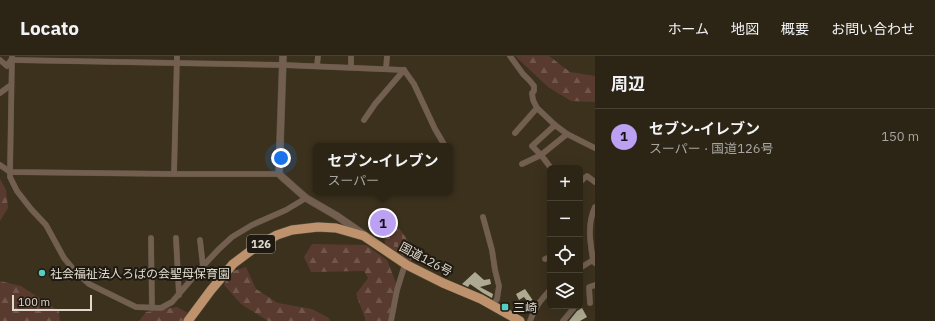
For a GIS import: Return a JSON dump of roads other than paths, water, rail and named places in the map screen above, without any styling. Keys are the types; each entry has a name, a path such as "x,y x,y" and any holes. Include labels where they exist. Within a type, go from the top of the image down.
{"highway":[{"name":"国道126号","path":"188,321 233,264 257,246 277,235 292,230 318,227 336,228 364,236 406,264 443,283 493,305 520,321"}],"street":[{"path":"174,174 177,56"},
{"path":"279,174 283,56"},
{"path":"317,66 318,56"},
{"path":"351,56 351,68"},
{"path":"386,56 386,69"},
{"path":"510,56 534,86 532,93 533,100 537,108 567,134 595,148"},
{"path":"12,58 317,66 404,70"},
{"path":"0,60 7,66 12,58"},
{"path":"12,58 10,176 17,191 46,225 64,258 74,270 89,284 122,300 136,306 162,308 172,302 179,295 203,266 232,237 252,225 286,210 306,198"},
{"path":"364,120 375,104 404,70"},
{"path":"404,70 414,84 443,143"},
{"path":"0,93 11,86"},
{"path":"515,133 537,108"},
{"path":"549,165 532,146 555,125"},
{"path":"522,164 541,155 567,134"},
{"path":"0,165 10,172 279,174 306,198 337,216 364,236"},
{"path":"583,179 587,176 595,182"},
{"path":"583,267 594,262 589,234 595,207"},
{"path":"483,217 492,250 499,286 497,300 493,305"},
{"path":"151,238 152,308"},
{"path":"176,238 179,295"},
{"path":"200,240 203,266"},
{"path":"391,321 397,290 406,264"},
{"path":"590,304 589,287 595,286"},
{"path":"530,321 532,312 547,294"},
{"path":"563,321 573,309"}],"place":[{"name":"セブン-イレブン","path":"383,223"},
{"name":"社会福祉法人ろばの会聖母保育園","path":"42,273"},
{"name":"三崎","path":"505,307"}]}
